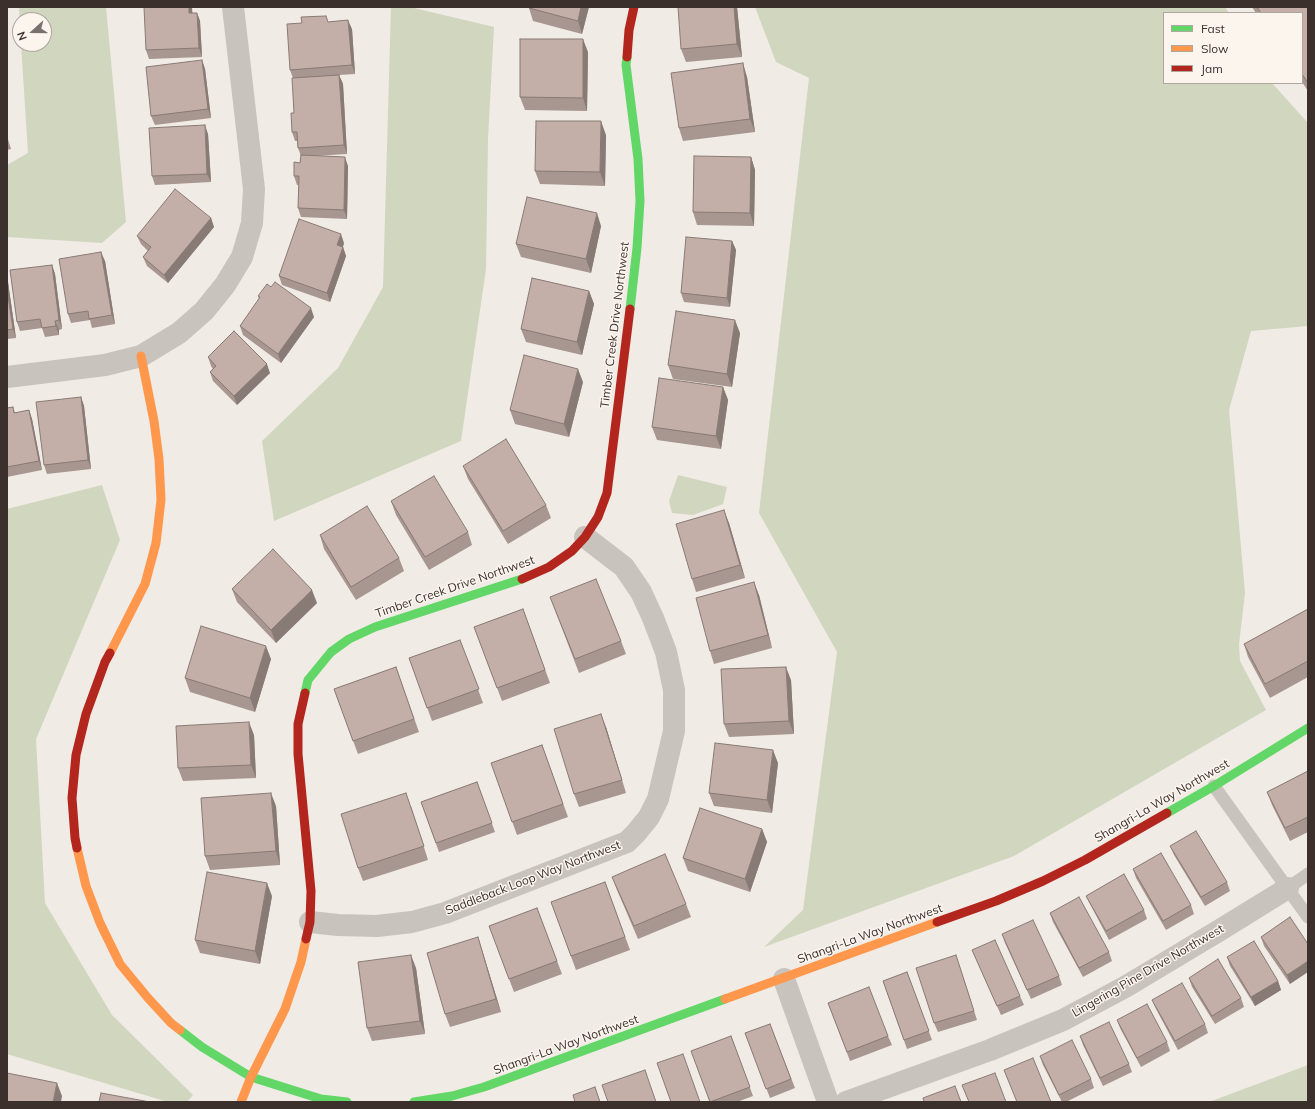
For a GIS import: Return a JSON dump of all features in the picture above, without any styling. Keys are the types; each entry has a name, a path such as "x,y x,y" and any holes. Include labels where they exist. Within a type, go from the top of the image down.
{"street":[{"path":"7,378 105,365 141,356 179,333 208,306 226,286 242,257 252,223 254,189 233,7"},
{"name":"Timber Creek Drive Northwest","path":"242,1102 251,1077 285,1009 301,962 310,922 310,891 298,754 298,724 308,680 331,652 349,639 375,627 523,579 549,567 572,551 585,537 598,517 607,493 638,248 640,202 638,159 626,65 629,30 634,7"},
{"path":"141,356 154,421 159,459 161,500 156,543 145,584 105,662 86,714 76,755 72,798 75,838 86,886 100,923 120,964 171,1023 202,1047 251,1077 321,1099 347,1102"},
{"name":"Saddleback Loop Way Northwest","path":"310,922 338,925 377,926 412,922 445,913 626,842 636,833 649,817 658,799 674,730 674,690 666,652 654,618 641,592 624,567 585,537"},
{"name":"Shangri-La Way Northwest","path":"414,1102 452,1096 484,1087 996,901 1043,881 1085,860 1214,786 1308,728"},
{"name":"Lingering Pine Drive Northwest","path":"846,1102 990,1050 1063,1020 1125,987 1288,888"},
{"path":"784,979 828,1102"}],"lane":[{"path":"1214,786 1308,916"},
{"path":"1288,888 1308,874"}],"green space":[{"path":"19,7 106,7 126,222 102,243 7,237 7,165 28,153 22,52 52,52 52,12 19,12"},
{"path":"391,7 410,7 494,27 488,139 486,269 461,441 274,521 262,441 338,368 383,287"},
{"path":"755,7 1225,7 1228,12 1163,12 1163,84 1273,84 1308,123 1308,326 1251,331 1229,410 1245,593 1239,644 1240,661 1266,710 1014,856 764,947 803,910 837,652 759,513 809,78 776,62"},
{"path":"678,475 727,487 723,504 693,515 672,513 669,501"},
{"path":"102,485 120,540 36,739 45,903 112,1015 193,1095 187,1102 168,1102 7,1054 7,509"},
{"path":"1308,1065 1308,1102 1209,1102"}],"building":[{"path":"144,7 189,7 189,13 197,13 199,48 146,50"},
{"path":"529,7 581,7 578,21"},
{"path":"678,7 734,7 737,44 681,49"},
{"path":"1257,7 1308,7 1308,83 1303,76 1303,12 1260,12"},
{"path":"326,16 328,22 348,20 352,65 290,70 287,24 302,23 301,17"},
{"path":"520,39 583,39 583,98 520,97"},
{"path":"202,60 208,109 151,116 146,67"},
{"path":"743,63 750,119 679,128 671,73"},
{"path":"339,75 344,145 298,148 297,132 292,132 291,113 294,113 292,78"},
{"path":"536,121 601,121 600,172 535,171"},
{"path":"205,125 207,174 152,176 149,128"},
{"path":"301,155 345,157 344,210 298,208 299,176 294,176 294,162 300,163"},
{"path":"694,156 751,157 750,213 693,212"},
{"path":"175,189 211,218 164,275 143,257 151,247 137,236"},
{"path":"527,197 597,213 586,259 516,244"},
{"path":"299,219 341,234 337,245 343,247 327,293 279,276"},
{"path":"686,237 732,241 727,298 681,293"},
{"path":"101,252 112,315 89,319 88,311 68,314 59,259"},
{"path":"52,265 59,320 55,321 56,326 42,328 40,319 17,322 10,270"},
{"path":"532,278 589,291 577,342 521,329"},
{"path":"275,282 311,308 278,354 240,326 267,284 271,287"},
{"path":"7,289 13,329 7,330"},
{"path":"676,311 735,320 727,374 668,365"},
{"path":"234,331 267,364 234,396 210,372 216,366 208,357"},
{"path":"524,355 578,369 564,424 510,410"},
{"path":"659,378 723,387 716,436 652,427"},
{"path":"81,397 88,460 44,465 36,402"},
{"path":"13,407 14,413 29,410 39,461 7,467 7,408"},
{"path":"506,439 546,505 503,531 463,466"},
{"path":"434,476 468,532 425,557 391,501"},
{"path":"367,506 399,558 351,587 320,535"},
{"path":"724,510 740,565 692,579 676,524"},
{"path":"273,549 312,590 271,630 232,589"},
{"path":"596,579 621,641 575,659 550,597"},
{"path":"754,582 768,635 710,651 696,598"},
{"path":"523,609 545,670 497,688 474,627"},
{"path":"1308,609 1308,661 1265,684 1244,644"},
{"path":"201,626 266,646 250,698 185,678"},
{"path":"460,640 479,689 427,708 409,658"},
{"path":"396,667 414,719 353,741 334,689"},
{"path":"786,667 789,721 724,724 721,669"},
{"path":"601,714 622,780 574,794 554,729"},
{"path":"249,722 251,765 178,768 176,726"},
{"path":"715,743 773,750 767,800 709,793"},
{"path":"542,745 563,804 512,822 491,763"},
{"path":"1308,771 1308,817 1285,828 1267,792"},
{"path":"477,782 492,823 436,843 421,802"},
{"path":"271,793 276,851 205,856 201,798"},
{"path":"406,793 424,846 358,868 341,814"},
{"path":"700,808 762,829 745,879 683,858"},
{"path":"1196,831 1227,882 1201,897 1170,846"},
{"path":"1161,853 1191,905 1163,921 1133,869"},
{"path":"665,854 686,904 634,926 612,877"},
{"path":"207,872 267,883 255,951 195,940"},
{"path":"1124,874 1144,910 1106,931 1086,896"},
{"path":"605,882 625,937 571,956 551,902"},
{"path":"1079,897 1109,952 1079,968 1050,913"},
{"path":"537,908 557,961 509,979 489,926"},
{"path":"1290,917 1308,944 1308,961 1287,975 1261,937"},
{"path":"1033,920 1059,976 1027,990 1002,934"},
{"path":"478,937 496,999 445,1014 427,953"},
{"path":"995,940 1020,996 997,1006 972,950"},
{"path":"1254,941 1278,981 1251,997 1227,957"},
{"path":"411,955 420,1021 367,1028 358,962"},
{"path":"956,955 974,1011 934,1023 916,968"},
{"path":"1218,959 1241,998 1212,1016 1189,978"},
{"path":"907,972 929,1031 904,1040 883,981"},
{"path":"1182,983 1205,1024 1175,1041 1152,1000"},
{"path":"869,987 888,1036 847,1052 828,1003"},
{"path":"1147,1004 1167,1042 1137,1058 1117,1020"},
{"path":"1109,1022 1129,1064 1100,1078 1080,1036"},
{"path":"770,1024 791,1079 766,1089 745,1033"},
{"path":"731,1036 750,1087 710,1102 691,1051"},
{"path":"1072,1040 1091,1079 1059,1095 1040,1056"},
{"path":"683,1054 700,1102 671,1102 657,1063"},
{"path":"1033,1058 1051,1102 1017,1102 1004,1070"},
{"path":"645,1070 656,1102 608,1102 602,1085"},
{"path":"7,1073 57,1083 53,1102 7,1102"},
{"path":"995,1073 1006,1102 969,1102 962,1085"},
{"path":"955,1086 961,1102 924,1102 923,1098"},
{"path":"595,1087 600,1102 575,1102 573,1095"},
{"path":"101,1093 150,1102 99,1102"}],"traffic: fast":[{"path":"627,57 626,65 638,159 640,201 637,248 630,309"},
{"path":"305,693 308,680 331,652 349,639 375,627 522,579"},
{"path":"1167,813 1308,728"},
{"path":"414,1102 452,1096 484,1087 725,999"},
{"path":"180,1030 202,1047 251,1077 321,1099 347,1102"}],"traffic: slow":[{"path":"110,653 145,584 156,543 161,500 159,459 154,421 141,356"},
{"path":"77,848 86,886 100,923 120,964 148,998 171,1023 180,1030"},
{"path":"725,999 937,922"},
{"path":"241,1102 251,1077 285,1009 301,962 306,939"}],"traffic: jam":[{"path":"627,57 629,30 634,7"},
{"path":"522,579 549,567 572,551 585,537 598,517 607,493 630,309"},
{"path":"77,848 72,798 76,755 86,714 105,662 110,653"},
{"path":"305,693 298,724 298,754 311,891 310,922 306,939"},
{"path":"937,922 996,901 1043,881 1085,860 1167,813"}]}
